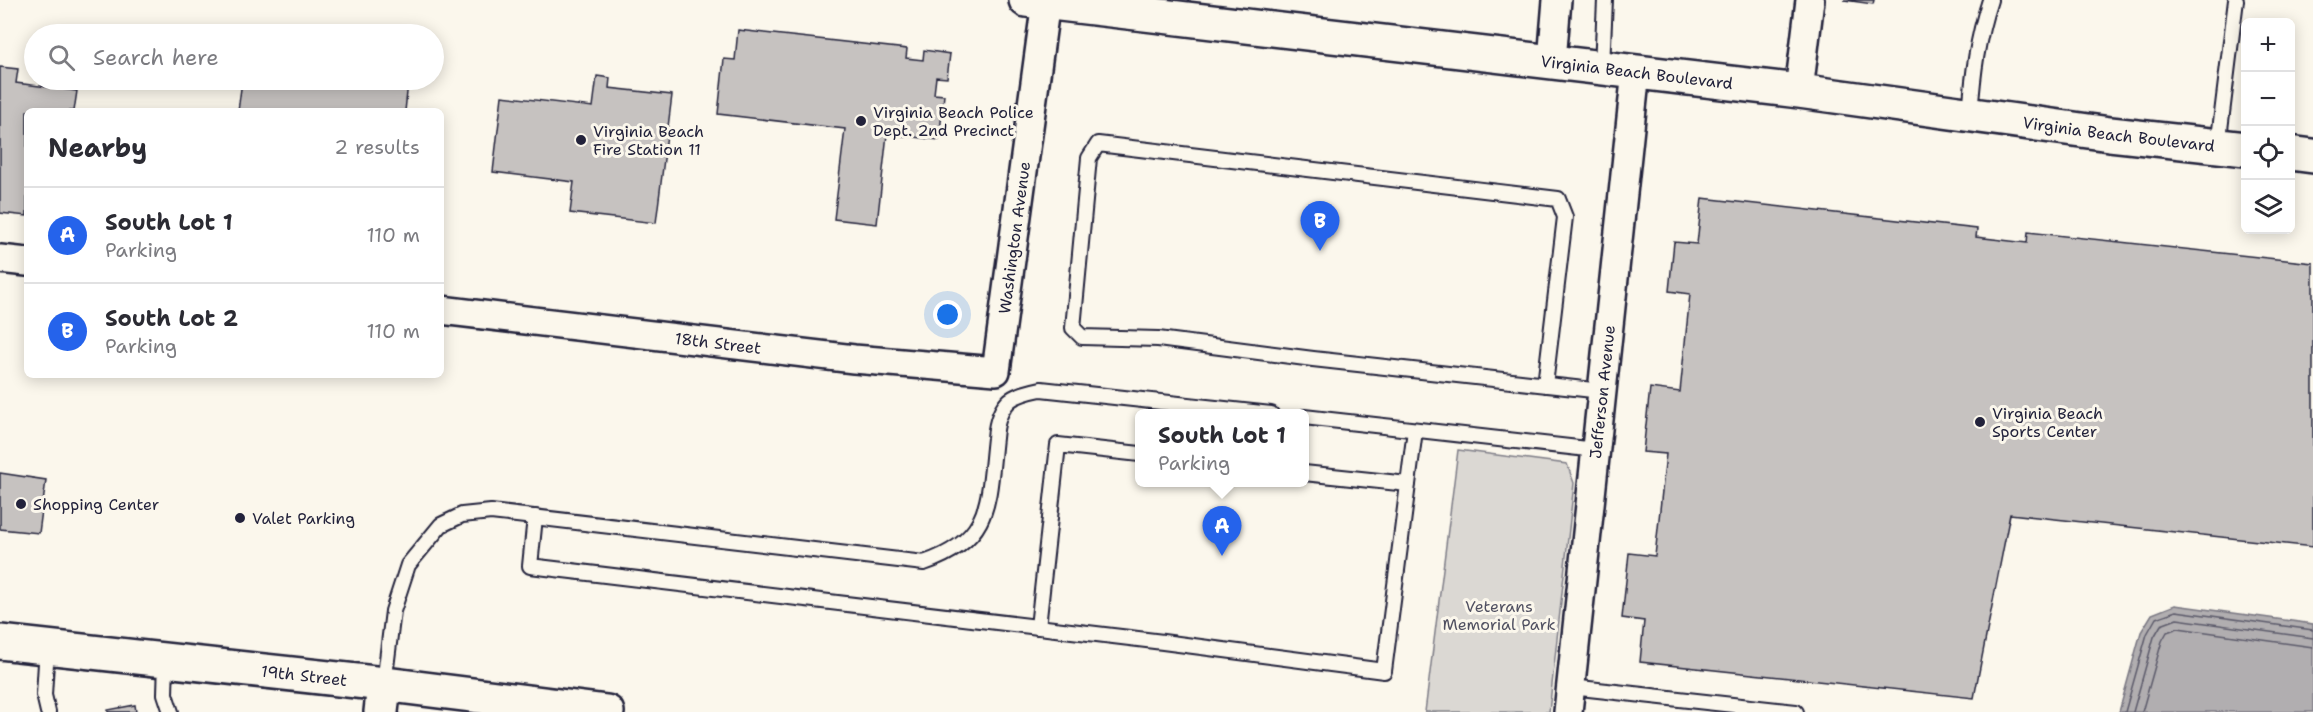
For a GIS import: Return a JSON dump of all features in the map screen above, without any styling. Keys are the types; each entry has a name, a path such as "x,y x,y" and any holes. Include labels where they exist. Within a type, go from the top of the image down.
{"main road":[{"name":"Virginia Beach Boulevard","path":"1043,1 1636,71 2110,134 2232,147"},
{"path":"2295,154 2313,156"},
{"name":"19th Street","path":"0,642 166,661 382,698 607,712"}],"street":[{"path":"1552,61 1557,0"},
{"path":"1798,91 1810,0"},
{"name":"Washington Avenue","path":"996,371 1044,16 1043,1"},
{"name":"Jefferson Avenue","path":"1570,700 1636,71"},
{"path":"0,259 24,262"},
{"name":"18th Street","path":"444,310 854,359 996,371"}],"lane":[{"path":"1602,67 1605,0"},
{"path":"1970,115 1973,65 1990,0"},
{"path":"2232,147 2236,0"},
{"path":"1545,385 1565,217 1558,199 1098,144 1089,158 1073,328 1082,337 1158,339 1313,359 1545,385 1602,391"},
{"path":"382,698 393,611 408,565 441,525 462,514 491,512 924,563 953,550 970,538 982,520 988,502 996,425 1002,410 1011,399 1041,389 1225,409"},
{"path":"1309,417 1596,450"},
{"path":"535,517 530,566 1384,670 1415,430"},
{"path":"1038,627 1058,445 1135,453"},
{"path":"1309,473 1408,484"},
{"path":"47,647 44,695 48,712"},
{"path":"166,661 165,694 171,712"},
{"path":"1570,700 1796,712"}],"green space":[{"name":"Veterans Memorial Park","path":"1458,450 1567,464 1574,483 1549,712 1425,712"}],"water":[{"path":"2175,605 2313,624 2313,712 2119,712 2141,632 2152,614"}],"building":[{"path":"1844,0 1874,0 1873,4"},
{"name":"Virginia Beach Police Dept. 2nd Precinct","path":"738,30 907,49 906,58 923,60 924,50 950,54 947,78 936,77 934,94 944,95 939,140 887,134 877,224 834,219 845,129 718,114 724,59 735,60"},
{"path":"0,67 18,69 16,83 24,84 24,90 77,91 74,108 24,108 24,216 0,213"},
{"name":"Virginia Beach Fire Station 11","path":"597,76 610,78 609,88 672,95 656,223 570,213 574,182 493,172 502,96 593,107"},
{"path":"241,90 407,90 405,108 238,108"},
{"name":"Virginia Beach Sports Center","path":"1702,198 1977,229 1976,237 2027,243 2028,232 2313,263 2313,547 2010,514 1974,698 1640,662 1644,621 1622,618 1629,553 1655,556 1666,454 1643,452 1650,388 1680,392 1690,294 1669,291 1674,242 1697,244"},
{"name":"Shopping Center","path":"0,473 46,480 39,533 0,529"},
{"path":"135,705 136,712 108,712 108,710"}],"place":[{"name":"Virginia Beach Police Dept. 2nd Precinct","path":"861,121"},
{"name":"Virginia Beach Fire Station 11","path":"581,140"},
{"name":"South Lot 2","path":"1320,251"},
{"name":"Virginia Beach Sports Center","path":"1980,422"},
{"name":"Shopping Center","path":"21,504"},
{"name":"Valet Parking","path":"240,518"},
{"name":"South Lot 1","path":"1222,556"}]}
